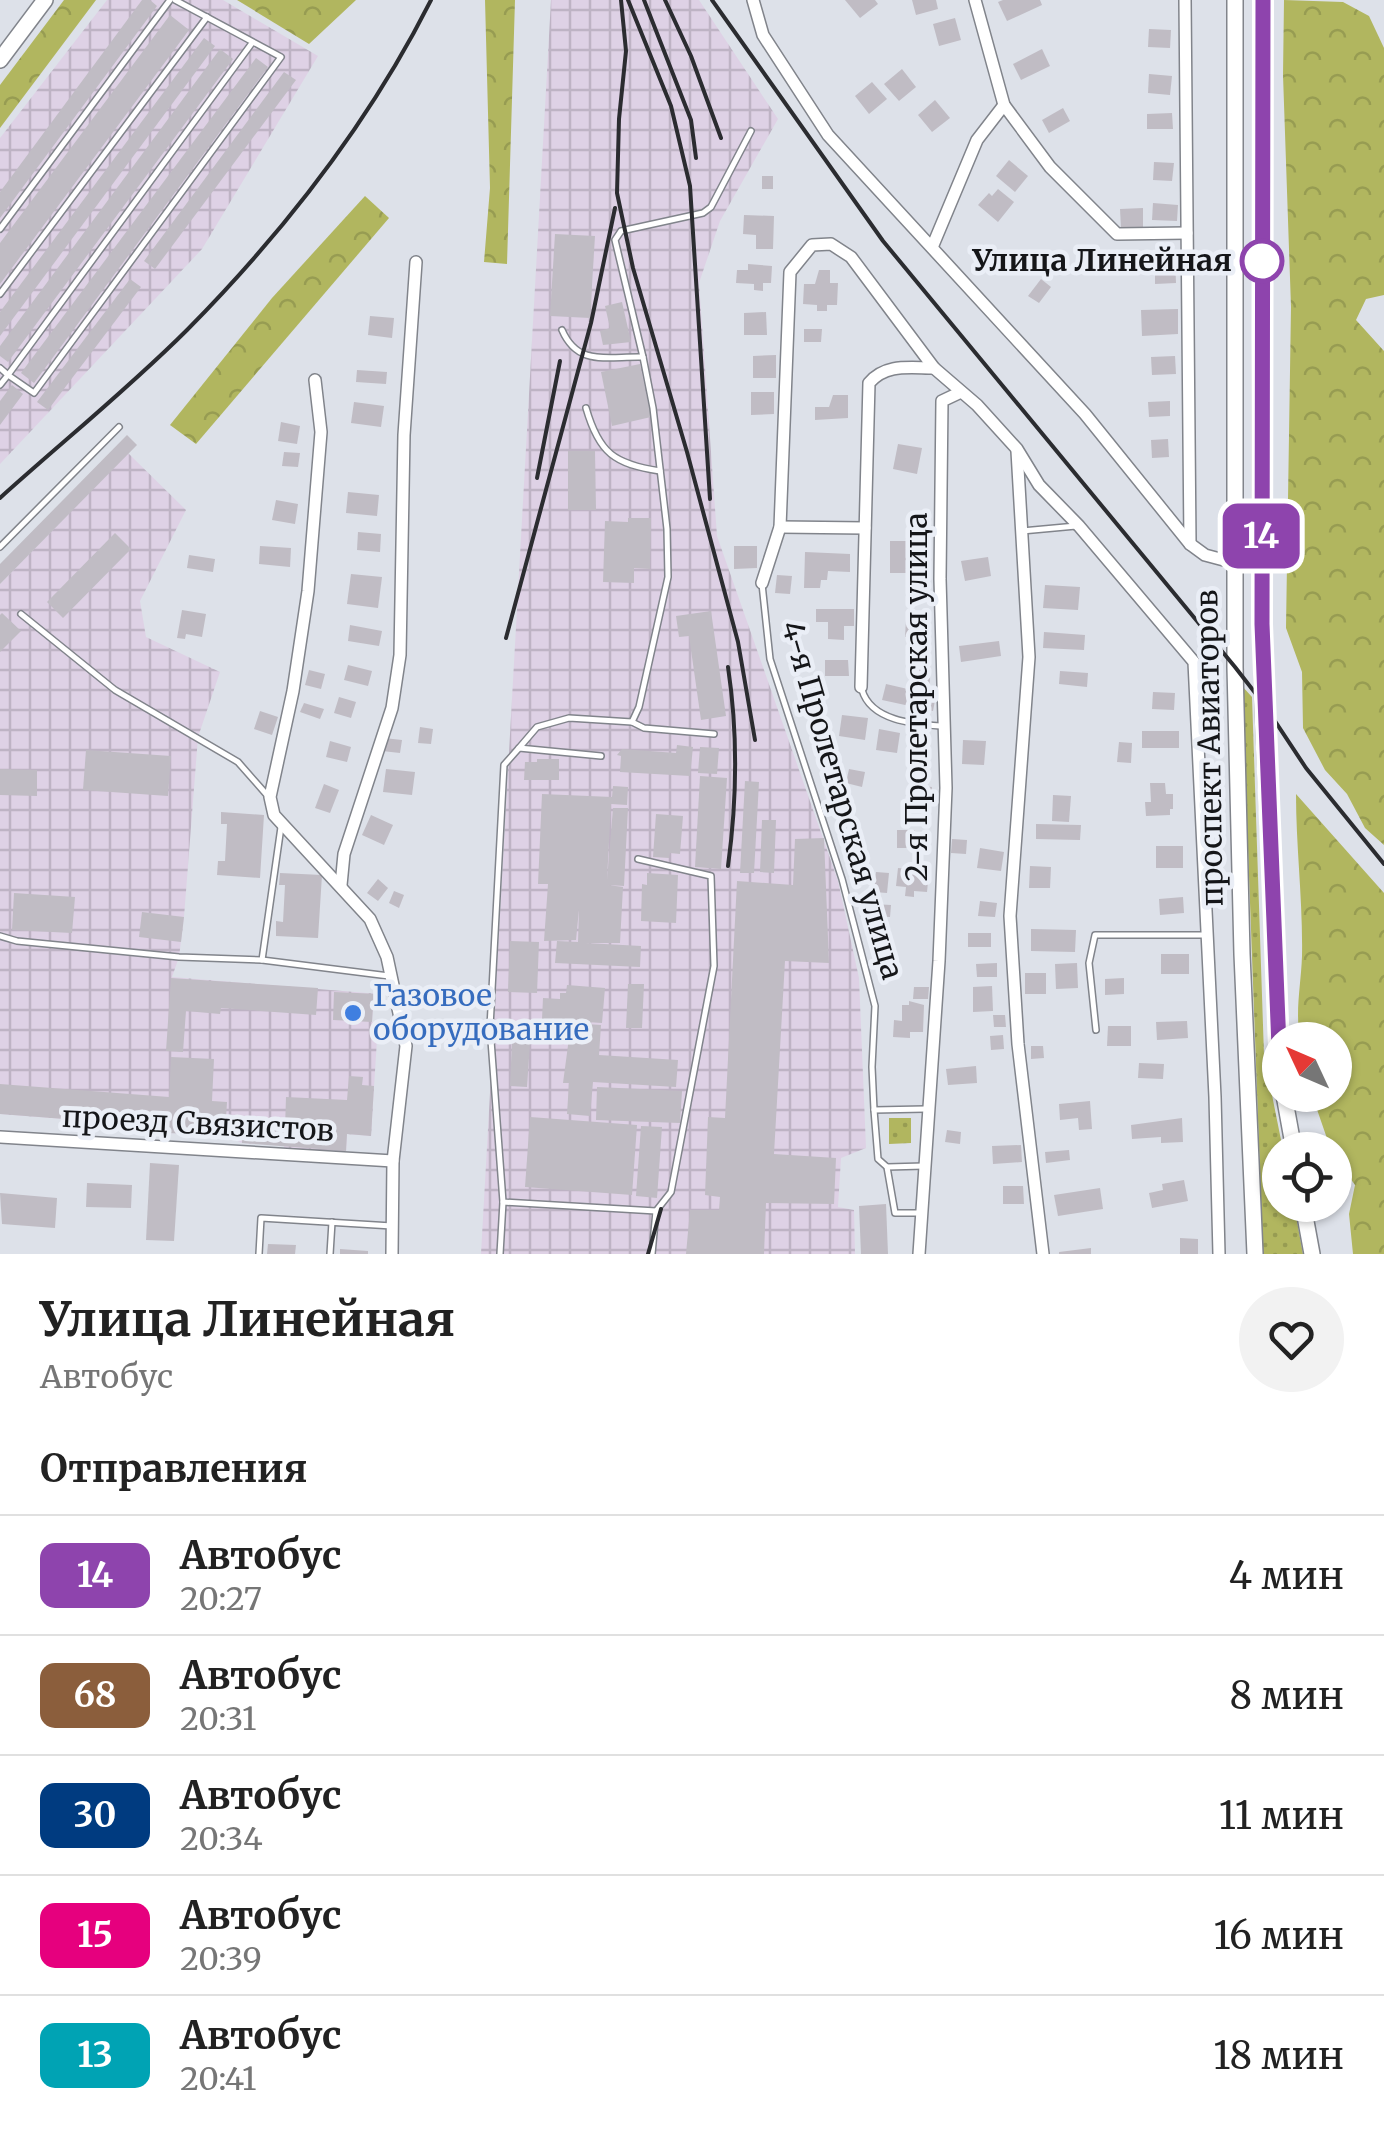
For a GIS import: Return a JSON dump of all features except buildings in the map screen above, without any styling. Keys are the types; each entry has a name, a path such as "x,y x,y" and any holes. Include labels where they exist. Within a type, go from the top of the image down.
{"main road":[{"path":"0,60 45,0"},
{"name":"проспект Авиаторов","path":"1235,0 1235,563 1242,954 1254,1254"},
{"name":"проспект Авиаторов","path":"1263,0 1262,624 1278,1022"},
{"path":"1307,1222 1312,1254"}],"street":[{"path":"753,0 763,36 828,135 933,244 1085,414 1190,544 1205,555 1235,563"},
{"path":"975,0 1004,105 1050,167 1117,234 1187,233"},
{"path":"1185,0 1190,544"},
{"path":"933,244 977,140 1004,105"},
{"name":"4-я Пролетарская улица","path":"762,584 780,527 790,272 812,245 820,242 841,247 934,368"},
{"path":"341,884 344,854 392,708 400,656 404,435 416,262"},
{"path":"934,368 1017,449 1039,485 1079,526"},
{"name":"4-я Пролетарская улица","path":"862,686 869,383 886,369 934,368"},
{"path":"315,380 321,432 308,592 293,691 270,797 274,815 281,824 370,919 387,957 406,1046 394,1161 392,1254"},
{"name":"2-я Пролетарская улица","path":"919,1254 946,788 940,578 942,401 961,392"},
{"path":"1017,449 1029,657 1010,916 1018,1044 1043,1254"},
{"name":"проспект Авиаторов","path":"1079,526 1194,662 1219,1254"},
{"path":"780,527 865,528"},
{"name":"проезд Связистов","path":"0,1138 394,1161"}],"lane":[{"path":"0,229 172,0 281,58 34,393 0,368"},
{"path":"0,294 207,17"},
{"path":"0,384 252,42"},
{"path":"632,722 643,691 668,577 667,529 642,357 615,240 620,231 712,208 751,131"},
{"path":"562,330 570,348 582,355 642,357"},
{"path":"586,408 594,436 614,459 660,472"},
{"path":"0,547 120,427"},
{"path":"1022,531 1079,526"},
{"name":"4-я Пролетарская улица","path":"762,584 770,659 842,879 875,1006 872,1067 878,1159 887,1167 896,1213 921,1213"},
{"path":"21,614 115,690 238,762 270,797"},
{"path":"862,686 862,696 880,713 907,723 944,726"},
{"path":"500,1254 503,1202 490,1026 504,764 537,727 570,718 714,734"},
{"path":"519,748 602,756"},
{"path":"262,960 281,824"},
{"path":"638,858 712,876 714,966 672,1192 656,1210 652,1254"},
{"path":"1096,1030 1089,963 1095,936 1208,935"},
{"path":"0,936 180,958 262,960 392,976"},
{"path":"874,1110 928,1109"},
{"path":"887,1167 924,1166"},
{"path":"503,1202 656,1210"},
{"path":"259,1254 261,1218 392,1226"},
{"path":"330,1254 332,1222"}],"shaded area":[{"path":"107,0 223,0 318,56 202,249 0,464 0,138"},
{"path":"551,0 699,0 778,119 720,221 699,283 717,536 838,881 859,978 866,1148 841,1158 838,1207 854,1210 855,1254 481,1254"},
{"path":"128,453 186,510 140,601 146,637 220,672 198,737 184,917 172,977 379,994 372,1022 378,1023 371,1136 347,1134 346,1151 284,1149 284,1145 242,1143 225,1135 167,1133 167,1127 0,1114 0,584"}],"green space":[{"path":"64,0 96,0 0,128 0,85"},
{"path":"237,0 356,0 309,44"},
{"path":"485,0 515,0 507,264 484,262 490,188"},
{"path":"1284,0 1343,2 1369,16 1384,48 1384,295 1366,299 1356,320 1384,351 1384,845 1365,828 1347,794 1325,770 1303,728 1302,672 1286,628 1291,307"},
{"path":"365,196 389,218 196,444 170,425 272,298"},
{"path":"1242,686 1252,697 1263,1022 1262,1112 1275,1112 1279,1132 1262,1132 1262,1222 1297,1222 1303,1254 1263,1254"},
{"path":"1296,794 1384,893 1384,1254 1353,1254 1352,1132 1325,1132 1318,1112 1352,1112 1352,1022 1299,1022 1302,935"},
{"path":"889,1118 911,1118 911,1143 889,1144"}],"railway":[{"path":"0,498 165,352 257,255 352,132 431,0"},
{"path":"621,0 626,51 617,193 633,268 738,642 755,740"},
{"path":"628,0 671,106 690,186 710,499"},
{"path":"644,0 691,120 696,158"},
{"path":"665,0 691,56 721,138"},
{"path":"712,0 883,241 1235,667 1306,768 1384,864"},
{"path":"506,638 591,323 615,208"},
{"path":"537,478 560,361"},
{"path":"728,667 735,766 728,866"},
{"path":"648,1254 661,1209"}],"bus line":[{"name":"14","path":"1263,0 1260,506 1263,703 1277,1022"}],"place":[{"name":"Улица Линейная","path":"1262,261"},
{"name":"Газовое оборудование","path":"353,1013"}]}
